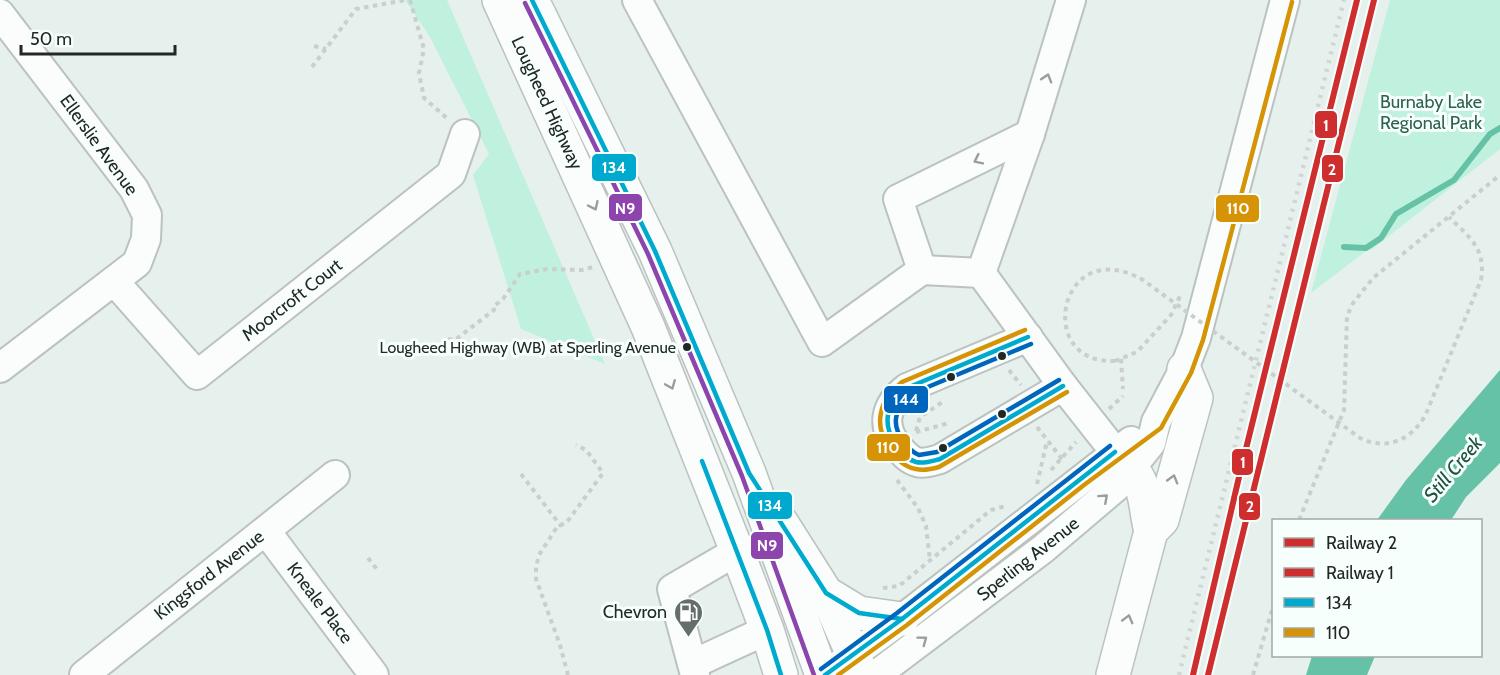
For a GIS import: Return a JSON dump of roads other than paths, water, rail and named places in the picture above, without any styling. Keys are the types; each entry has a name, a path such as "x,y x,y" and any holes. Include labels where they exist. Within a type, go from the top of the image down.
{"main road":[{"name":"Lougheed Highway","path":"499,0 648,327 737,551 767,630 781,675"},
{"name":"Lougheed Highway","path":"532,0 655,251 749,473 824,675"},
{"path":"1113,675 1151,531 1162,520 1196,398 1184,369"},
{"path":"1123,461 1138,478 1151,531"},
{"path":"749,473 826,593 864,668"},
{"path":"826,593 860,613 902,619"}],"street":[{"path":"637,0 822,342 922,270 981,273"},
{"path":"981,273 1030,134 1071,0"},
{"name":"Sperling Avenue","path":"864,668 902,619 1151,443 1156,422 1184,369 1196,338 1285,0"},
{"name":"Ellerslie Avenue","path":"0,15 134,189 147,215 146,238 137,263 4,357"},
{"name":"Moorcroft Court","path":"114,281 197,375 452,174 465,134"},
{"path":"922,270 898,199 1030,134"},
{"path":"981,273 1063,386 1123,461"},
{"path":"1028,338 907,388 897,396 886,417 888,430 896,445 908,458 918,463 940,459 1063,386"},
{"name":"Sperling Avenue","path":"824,675 864,668 1043,549 1116,487 1123,461"},
{"name":"Kingsford Avenue","path":"84,675 335,475"},
{"name":"Kneale Place","path":"266,531 374,675"},
{"path":"737,551 672,589 694,670 767,630"}],"water":[{"name":"Still Creek","path":"1500,370 1500,463 1466,497 1452,519 1378,519 1406,480"},
{"path":"1312,657 1375,657 1367,675 1306,675"}],"waterway":[{"path":"1344,247 1366,248 1381,238 1396,214 1454,180 1490,134 1500,128"}],"railway":[{"path":"1179,675 1344,0"}],"rail line":[{"name":"1","path":"1193,675 1239,477 1357,0"},
{"name":"2","path":"1208,675 1374,0"}],"place":[{"name":"Lougheed Highway (WB) at Sperling Avenue","path":"687,347"},
{"name":"Chevron","path":"688,638"}],"park label":[{"name":"Burnaby Lake Regional Park","path":"1431,112"}]}
